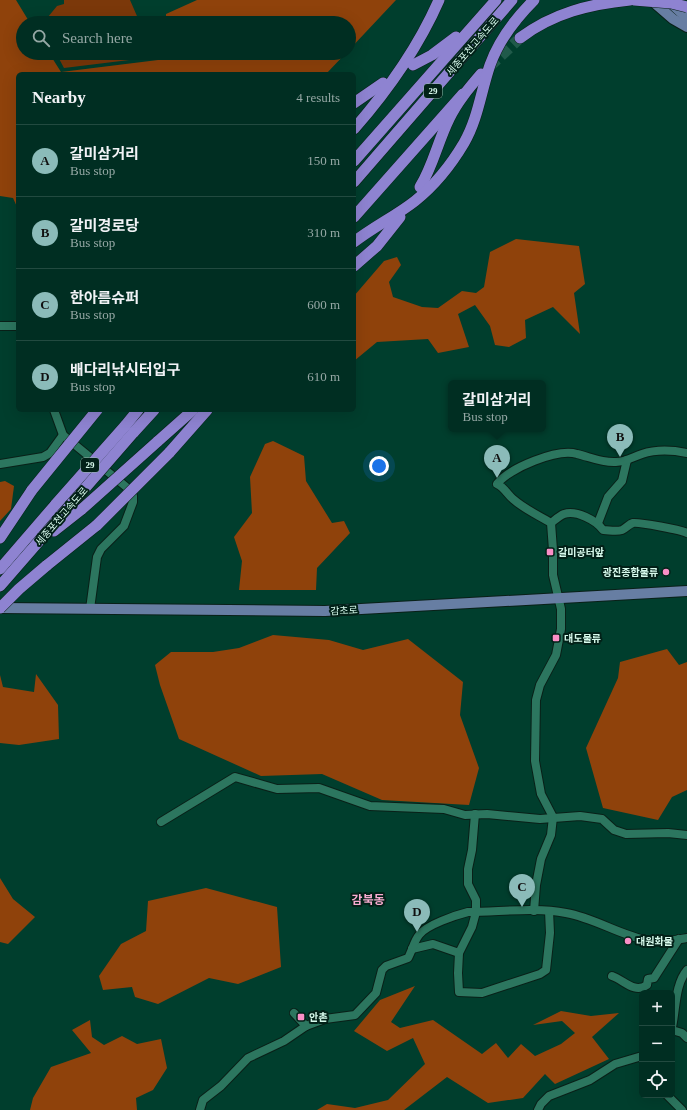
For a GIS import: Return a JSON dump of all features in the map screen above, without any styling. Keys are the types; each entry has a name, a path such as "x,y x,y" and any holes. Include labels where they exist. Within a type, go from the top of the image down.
{"highway":[{"path":"356,127 374,106 406,62 431,19 439,0"},
{"name":"세종포천고속도로","path":"356,158 496,0"},
{"name":"세종포천고속도로","path":"356,180 512,0"},
{"path":"356,241 415,201 448,166 465,141 481,102 489,67 497,49 508,30 534,0"},
{"path":"520,38 550,20 572,10 601,3 630,0"},
{"path":"634,0 671,3 687,7"},
{"path":"413,65 432,55 448,44 483,15"},
{"path":"356,215 481,74"},
{"path":"356,102 383,83"},
{"path":"420,188 432,163 449,119 463,94"},
{"path":"356,121 374,106"},
{"path":"356,264 377,246 400,218"},
{"path":"0,538 32,490 96,412"},
{"path":"129,430 134,412"},
{"name":"세종포천고속도로","path":"0,586 30,551 78,505 129,430 137,412"},
{"name":"세종포천고속도로","path":"3,565 56,504 129,430 152,412"},
{"path":"158,442 181,412"},
{"path":"78,505 158,442 191,412"},
{"path":"0,608 19,589 97,525 169,453 204,412"}],"main road":[{"path":"651,0 673,19 687,27"},
{"path":"668,0 687,18"},
{"name":"감초로","path":"0,608 325,611 687,591"}],"street":[{"path":"0,326 16,326"},
{"path":"55,412 63,435 130,490 133,496 133,502 124,526 101,549 97,557 90,609"},
{"path":"0,464 43,456 50,453 63,435"},
{"path":"551,523 513,499 502,486 497,484 501,479 530,462 570,453 605,462 626,460 652,451 676,451 687,453"},
{"path":"598,523 608,498 622,482 626,460"},
{"path":"551,523 563,514 574,512 598,523 603,530 621,530 632,524 643,523 657,527 681,530 687,534"},
{"path":"534,911 536,886 541,859 551,835 553,817 542,794 535,761 537,694 556,655 561,630 560,610 553,575 551,523"},
{"path":"161,822 235,778 277,788 319,788 370,806 444,810 465,815 487,814 540,819 580,816 602,819 614,830 626,834 668,833 687,835"},
{"path":"475,814 468,884 476,900 476,912 472,927 460,953 458,972 459,992 482,993 540,974 546,970 550,922 548,911"},
{"path":"200,1110 203,1100 221,1086 248,1058 284,1041 306,1026 325,1019 355,1015 376,993 382,970 386,966 408,958 417,937 425,930 461,914 476,912 548,911 566,913 586,918 650,941 660,942 683,938"},
{"path":"612,976 619,978 631,987 642,988 647,985 648,979 654,978 683,938"},
{"path":"412,949 433,944 460,953"},
{"path":"672,1026 680,985 683,975 687,970"},
{"path":"294,1013 306,1026"},
{"path":"675,1031 682,1033 687,1038"},
{"path":"538,1110 541,1104 549,1096 590,1080 615,1064 639,1057"},
{"path":"669,1098 674,1104 683,1110 687,1108"}],"shaded area":[{"path":"0,0 16,0 26,16 16,16 16,60 53,60 61,72 16,72 16,205 13,198 0,196"},
{"path":"64,0 130,0 137,16 49,16 57,6 64,4"},
{"path":"197,0 396,0 356,43 356,16 166,16 166,14"},
{"path":"60,60 129,60 64,68"},
{"path":"158,60 339,60 328,72 61,72"},
{"path":"516,239 579,246 585,284 574,293 580,334 553,307 525,320 526,338 509,347 495,345 490,326 475,305 458,314 469,347 438,353 428,339 377,342 356,359 356,294 384,261 397,257 401,265 389,282 393,297 422,307 438,308 462,291 476,293 484,287 490,252"},
{"path":"273,441 304,456 306,481 332,523 344,521 350,533 317,568 316,590 239,590 242,561 234,537 252,513 250,477 265,444"},
{"path":"5,481 14,486 11,509 0,521 0,482"},
{"path":"273,635 329,640 363,650 408,639 463,682 460,715 479,768 469,805 382,800 322,774 261,776 179,739 160,685 155,665 171,652 213,652 239,648"},
{"path":"667,649 679,665 687,662 687,790 672,797 658,820 603,808 586,748 618,678 620,662"},
{"path":"36,674 58,705 59,739 19,745 0,743 0,675 3,687 34,692"},
{"path":"0,878 13,899 35,917 8,944 0,942"},
{"path":"206,888 277,907 281,967 238,984 209,978 158,1004 135,997 132,987 103,990 99,976 121,944 146,931 148,901"},
{"path":"415,986 391,1022 400,1028 433,1020 482,1054 496,1043 508,1058 521,1044 535,1056 561,1044 575,1033 562,1021 533,1025 561,1011 591,1016 619,1013 592,1037 609,1059 555,1084 545,1074 523,1098 488,1103 447,1077 404,1110 317,1110 327,1104 355,1108 388,1100 425,1064 413,1038 387,1051 354,1031 380,1000"},
{"path":"90,1020 92,1037 104,1045 122,1036 137,1044 161,1039 167,1068 153,1090 136,1098 137,1110 30,1110 33,1098 51,1067 91,1053 72,1030"}],"tunnel":[{"path":"489,67 520,38"}],"place":[{"name":"갈미경로당","path":"620,457"},
{"name":"갈미삼거리","path":"497,478"},
{"name":"갈미공터앞","path":"550,552"},
{"name":"광진종합물류","path":"666,572"},
{"name":"대도물류","path":"556,638"},
{"name":"한아름슈퍼","path":"522,907"},
{"name":"배다리낚시터입구","path":"417,932"},
{"name":"대원화물","path":"628,941"},
{"name":"안촌","path":"301,1017"}],"district":[{"name":"감북동","path":"368,900"}]}
